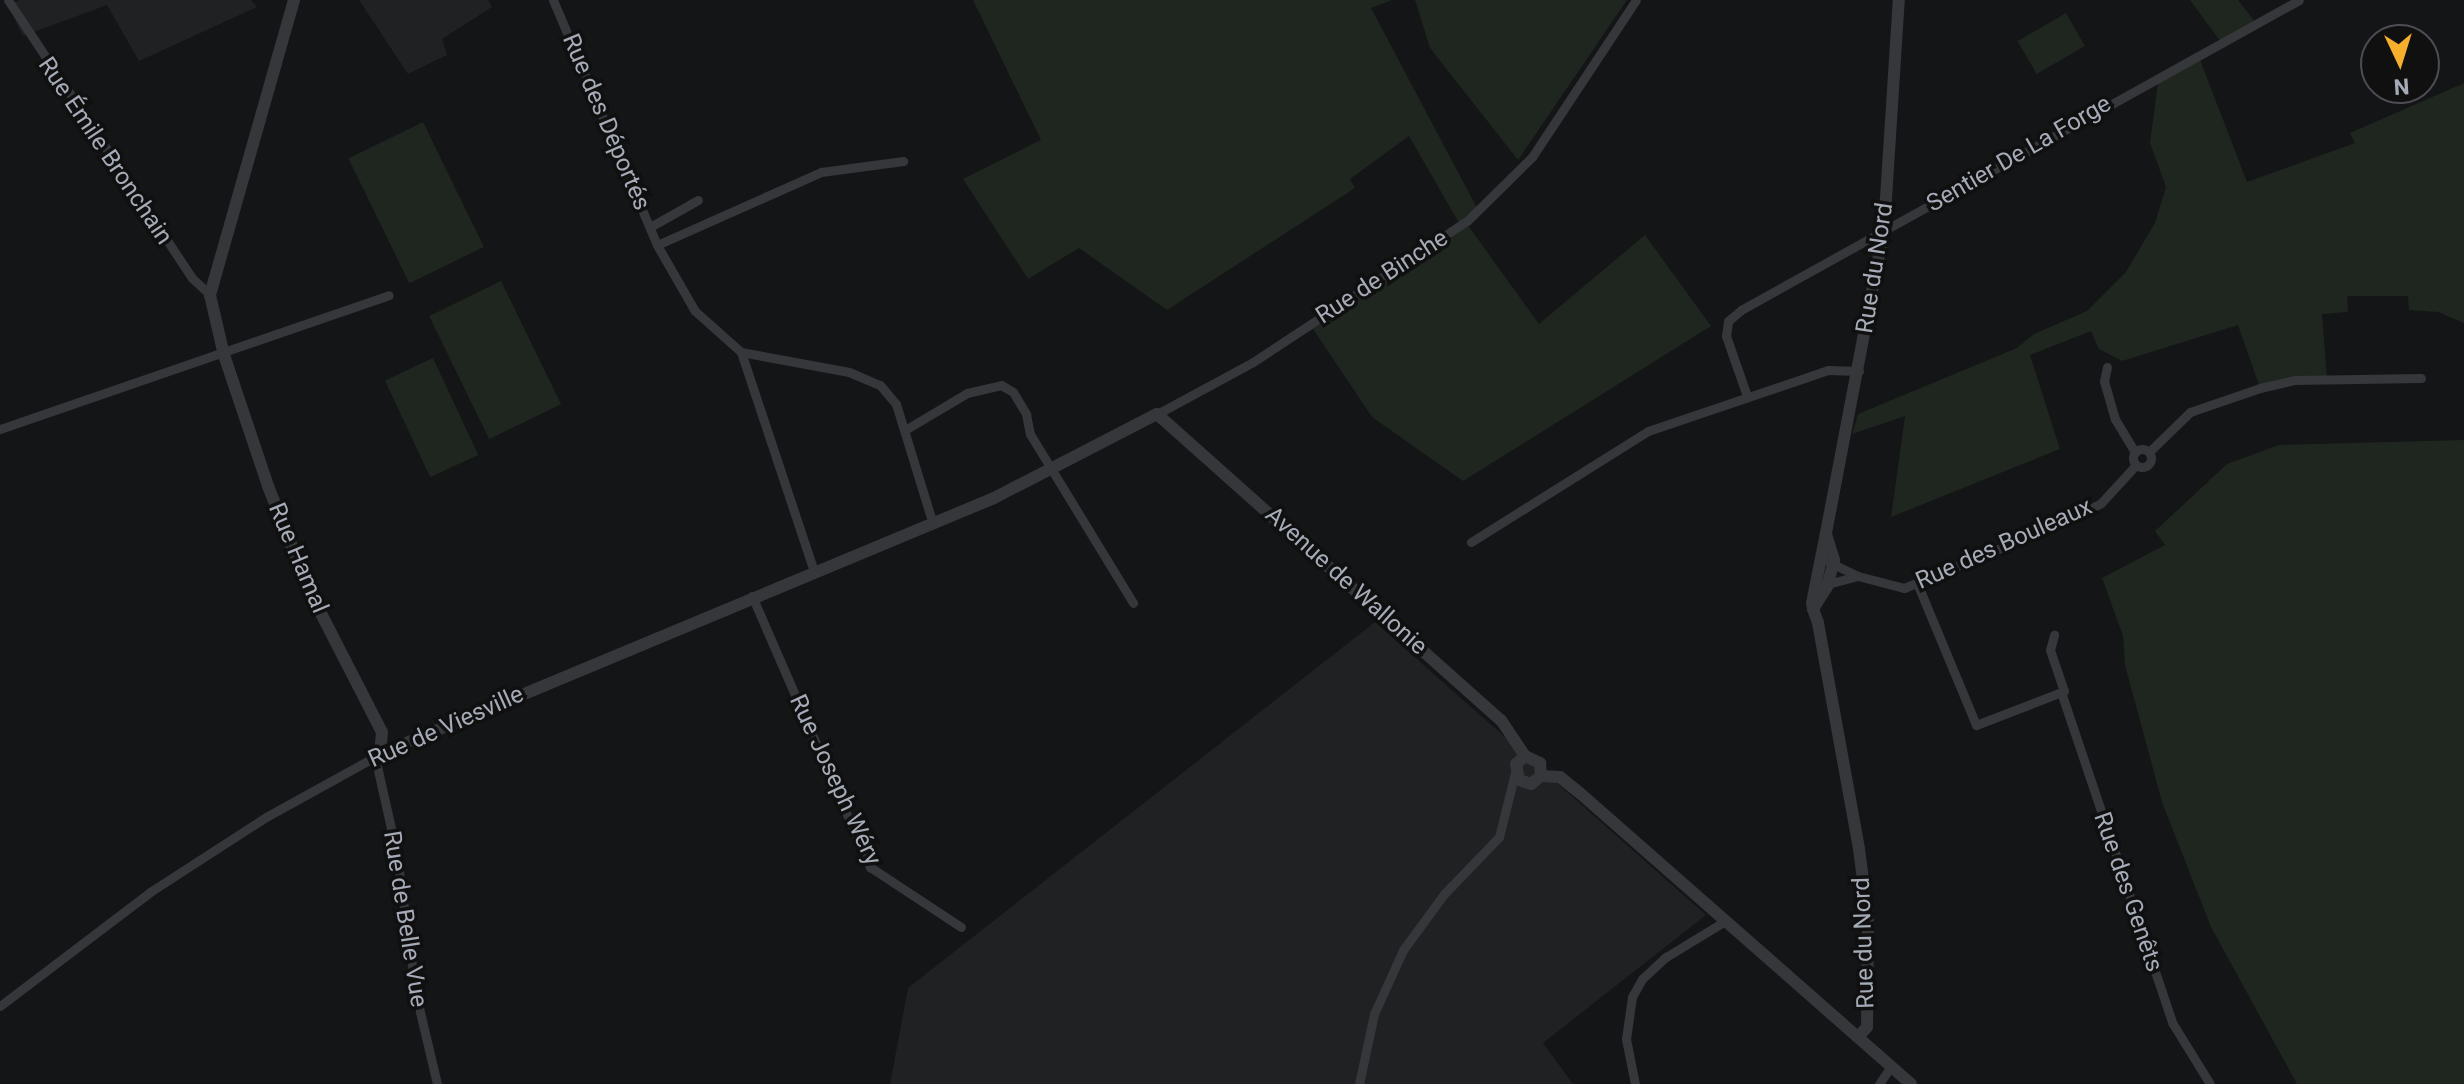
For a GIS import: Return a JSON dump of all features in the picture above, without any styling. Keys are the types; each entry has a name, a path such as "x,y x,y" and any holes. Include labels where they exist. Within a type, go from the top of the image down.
{"street":[{"name":"Rue Émile Bronchain","path":"8,0 192,278 210,295"},
{"name":"Rue Hamal","path":"294,0 210,295 224,355 310,592 382,732 380,754"},
{"name":"Rue des Déportés","path":"553,0 657,245 695,311 741,352"},
{"name":"Rue de Binche","path":"933,524 1052,469 1253,362 1467,221 1532,157 1636,0"},
{"name":"Rue du Nord","path":"1858,1037 1867,1027 1868,918 1813,609 1816,571 1859,371 1884,229 1899,0"},
{"name":"Sentier De La Forge","path":"1747,396 1726,336 1728,321 1884,229 2299,0"},
{"path":"657,245 821,172 903,161"},
{"path":"650,227 698,200"},
{"path":"0,429 224,355 389,295"},
{"path":"814,571 741,352 849,372 880,385 896,404 933,524"},
{"path":"2107,367 2104,381 2115,419 2135,452 2136,465"},
{"path":"1471,542 1619,446 1747,396 1828,370 1859,371"},
{"path":"2135,452 2149,452 2190,412 2260,388 2316,378 2421,378"},
{"path":"905,430 967,393 1001,385 1026,414 1030,434 1133,603"},
{"name":"Avenue de Wallonie","path":"1157,414 1501,720 1525,756 1540,763 1541,776"},
{"name":"Rue des Bouleaux","path":"1834,560 1858,576 1904,588 2073,518 2101,503 2136,465 2150,464 2149,452"},
{"name":"Rue de Viesville","path":"0,1006 150,892 266,817 380,754 752,596 933,524"},
{"name":"Rue du Nord","path":"1826,533 1834,560"},
{"path":"1827,587 1816,571 1834,560"},
{"path":"1813,609 1827,587 1834,560"},
{"path":"1827,587 1858,576"},
{"path":"1917,583 1976,725 2061,692"},
{"name":"Rue Joseph Wéry","path":"752,596 870,867 961,927"},
{"name":"Rue des Genêts","path":"2054,635 2050,650 2061,692 2173,1024 2210,1084"},
{"name":"Rue de Belle Vue","path":"380,754 377,766 396,850 416,995 437,1084"},
{"path":"1359,1084 1374,1014 1403,950 1444,894 1499,837 1515,773 1525,756"},
{"path":"1515,773 1527,784"},
{"path":"1509,799 1541,776 1560,777 1911,1084"},
{"path":"1635,1084 1626,1017 1642,979 1666,957 1725,921"},
{"path":"1879,1084 1891,1066"}],"shaded area":[{"path":"19,0 251,0 257,7 139,61 107,5 23,36 9,7"},
{"path":"359,0 488,0 492,7 442,39 447,55 408,74"},
{"path":"973,0 1392,0 1371,8 1477,208 1459,223 1409,136 1350,179 1355,188 1167,310 1079,248 1028,279 963,179 1041,140"},
{"path":"1415,0 1627,0 1518,160 1430,48"},
{"path":"2190,0 2238,0 2256,23 2220,41"},
{"path":"2066,13 2085,46 2037,74 2018,41"},
{"path":"2197,52 2247,182 2355,143 2350,133 2416,104 2440,104 2440,94 2464,83 2464,323 2438,312 2409,310 2408,296 2347,296 2348,312 2322,314 2327,378 2260,388 2238,325 2122,361 2099,349 2091,331 2030,355 2060,449 1891,517 1905,416 1852,434 1858,414 2017,348 2034,334 2087,311 2126,272 2155,223 2166,187 2150,143 2159,74"},
{"path":"423,122 484,247 409,283 348,158"},
{"path":"1467,224 1539,324 1645,235 1711,326 1463,481 1372,417 1311,326 1433,252"},
{"path":"501,281 561,404 489,439 429,316"},
{"path":"433,358 478,455 430,477 385,380"},
{"path":"2464,440 2464,1084 2297,1084 2211,927 2162,802 2125,665 2123,636 2102,578 2165,545 2155,531 2227,464 2279,445"},
{"path":"1375,622 1706,915 1543,1043 1573,1084 890,1084 908,988"}]}
